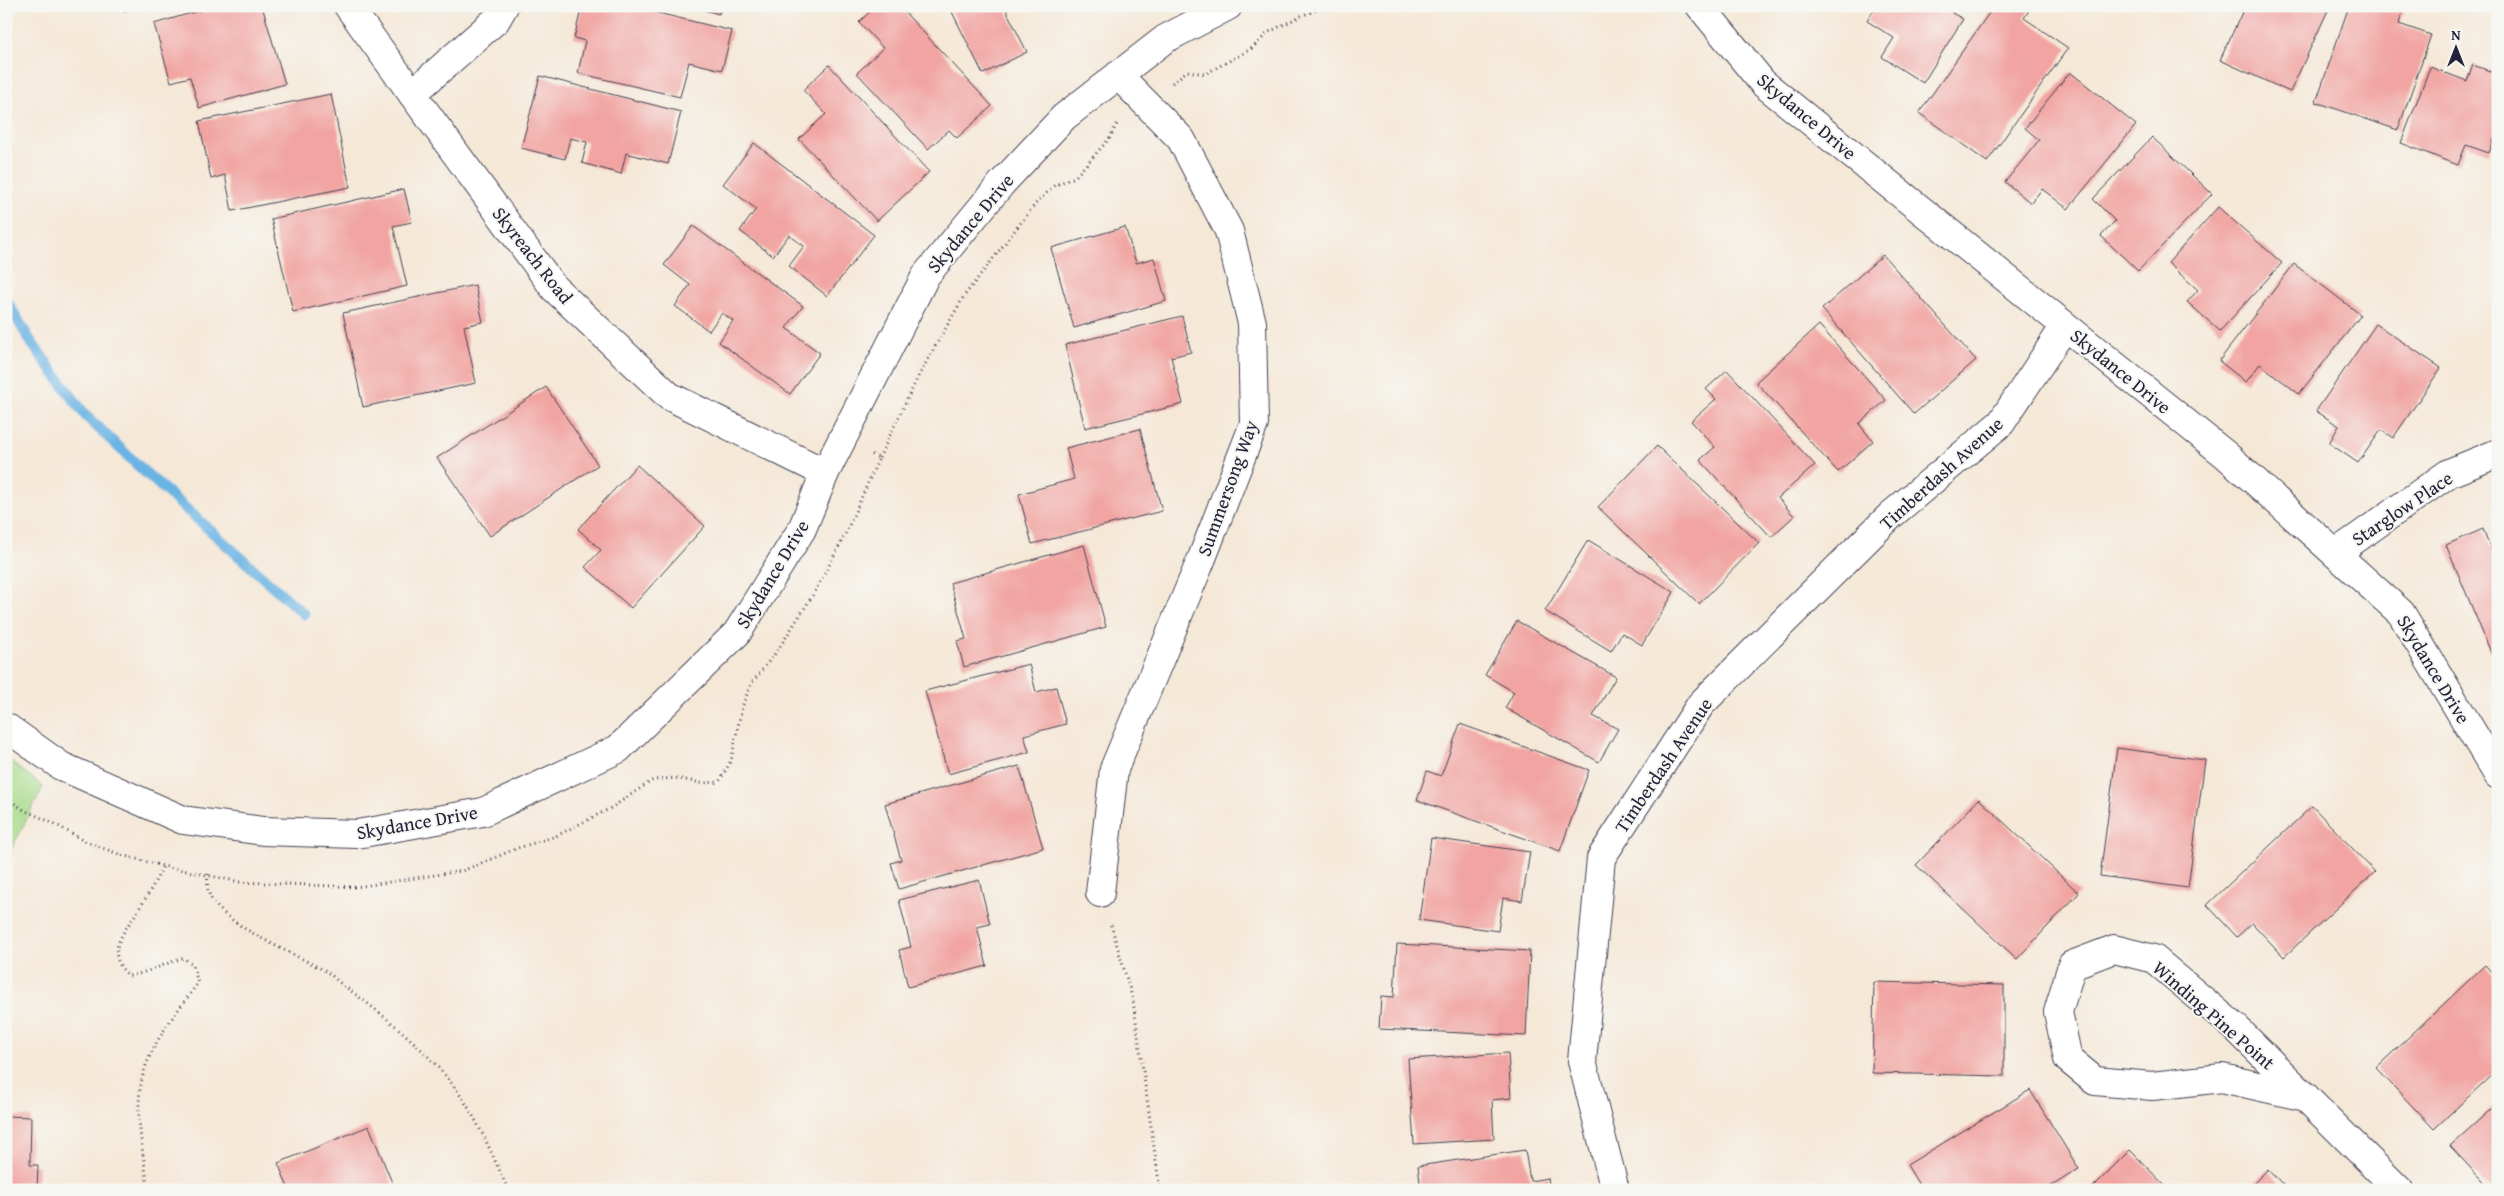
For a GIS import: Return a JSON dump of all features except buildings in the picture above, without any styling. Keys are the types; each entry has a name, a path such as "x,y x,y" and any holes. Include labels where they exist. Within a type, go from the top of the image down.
{"street":[{"name":"Skyreach Road","path":"348,6 554,288 669,396 824,473"},
{"path":"412,94 496,20 504,6"},
{"name":"Skydance Drive","path":"6,727 61,766 183,820 263,831 357,834 483,812 618,749 737,633 802,529 824,473 926,275 1002,183 1064,117 1165,39 1228,6"},
{"name":"Skydance Drive","path":"1700,6 1763,83 2226,455 2401,613 2498,775"},
{"name":"Summersong Way","path":"1100,894 1114,769 1202,558 1254,424 1252,322 1229,231 1181,139 1118,75"},
{"name":"Timberdash Avenue","path":"1616,1190 1582,1061 1601,858 1701,704 1891,515 2000,423 2065,326"},
{"name":"Starglow Place","path":"2336,553 2448,474 2498,453"},
{"name":"Winding Pine Point","path":"2306,1097 2222,1078 2152,1086 2095,1081 2068,1059 2058,1012 2072,964 2114,949 2154,960 2237,1029 2306,1097 2399,1190"}],"path":[{"path":"879,458 941,334 964,296 1037,202 1055,186 1075,177 1109,139 1116,123 1187,71 1205,74 1251,49 1269,32 1301,16 1327,6"},
{"path":"148,1190 139,1107 143,1075 156,1044 198,983 193,966 184,958 162,964 146,973 129,976 120,968 116,948 122,932 136,914 163,866"},
{"path":"208,874 207,885 212,899 223,911 254,932 328,973 399,1030 438,1070 458,1092 494,1158 508,1190"},
{"path":"1100,894 1116,940 1133,1000 1160,1190"}],"green space":[{"path":"6,758 43,787 6,859"}],"waterway":[{"path":"6,300 31,342 86,416 148,475 304,614"}]}
